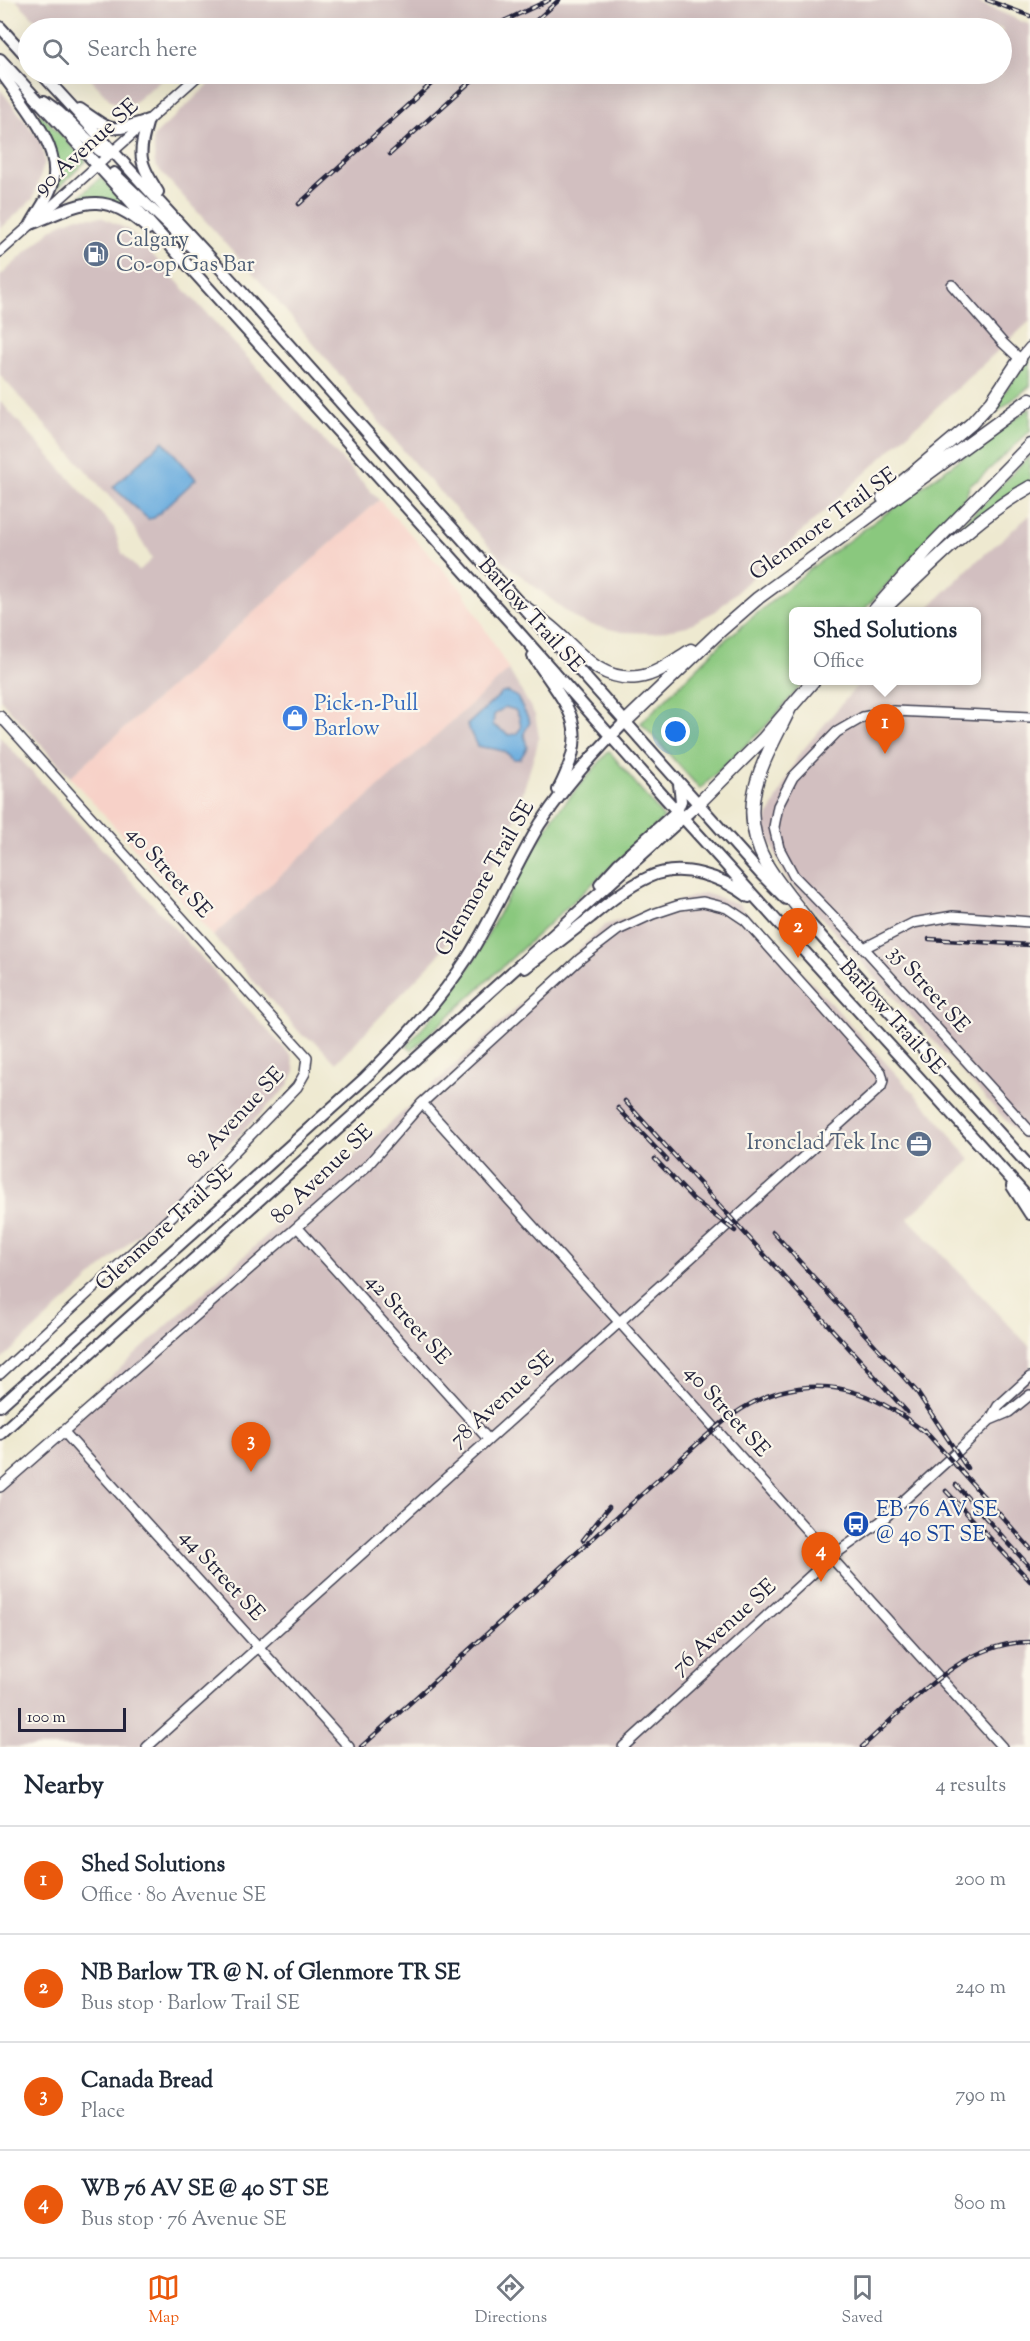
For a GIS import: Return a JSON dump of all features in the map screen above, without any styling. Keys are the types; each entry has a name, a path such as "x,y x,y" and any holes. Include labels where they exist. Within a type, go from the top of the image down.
{"highway":[{"path":"794,571 961,434 992,401 1020,359"},
{"name":"Glenmore Trail SE","path":"625,722 720,631 794,571 1030,399"},
{"path":"877,607 928,549 1030,445"},
{"path":"886,607 983,518 1010,498 1030,487"},
{"path":"515,600 598,670 624,677 637,678 650,674 720,631"},
{"path":"698,804 764,738 809,685"},
{"path":"791,706 760,772 752,798 752,827 755,840 768,866 808,921"}],"main road":[{"path":"2,28 18,46"},
{"name":"Barlow Trail SE","path":"0,59 18,79"},
{"path":"0,71 48,140 53,160 53,183 31,224"},
{"name":"Barlow Trail SE","path":"22,84 1030,1200"},
{"name":"Barlow Trail SE","path":"51,84 178,220 678,782 760,873 808,921 1030,1167"},
{"path":"27,89 59,111 99,150 105,154 114,150"},
{"path":"64,99 112,129 119,130 148,120"},
{"path":"148,120 140,146 142,165 178,220"},
{"path":"98,165 114,173 228,283 242,291"},
{"path":"31,224 79,205 93,202 120,207 132,215 193,271"},
{"path":"509,621 567,708 576,734 576,746 568,773 541,824"},
{"name":"Glenmore Trail SE","path":"0,1406 364,1079 407,1035 467,958 541,824 559,797 625,722"},
{"path":"678,782 681,801 680,814"},
{"path":"680,814 698,804"},
{"name":"Glenmore Trail SE","path":"0,1434 559,929 618,864 680,814"},
{"path":"490,992 519,974 621,893 650,876 673,872 706,875 731,885 774,919"},
{"path":"1001,1168 1030,1214"}],"street":[{"name":"90 Avenue SE","path":"0,252 189,84"},
{"path":"952,285 1020,359 1030,347"},
{"name":"35 Street SE","path":"1030,717 894,711 875,713 849,724 830,738 793,777 778,806 774,827 779,848 794,876 864,948 1030,1131"},
{"name":"40 Street SE","path":"0,716 307,1056"},
{"name":"80 Avenue SE","path":"0,1487 367,1166 422,1103 580,959 618,930 680,905 703,902 728,909 745,920 881,1072 883,1080"},
{"path":"864,948 913,922 953,916 1030,922"},
{"name":"82 Avenue SE","path":"0,1373 172,1216 297,1087 305,1073 307,1056"},
{"name":"78 Avenue SE","path":"147,1747 880,1087 883,1080"},
{"name":"40 Street SE","path":"422,1103 1002,1747"},
{"name":"42 Street SE","path":"298,1228 488,1439"},
{"name":"76 Avenue SE","path":"623,1747 831,1557 880,1522 990,1420 998,1406 1030,1377"},
{"name":"76 Avenue SE","path":"990,1420 1009,1412 1030,1395"},
{"name":"44 Street SE","path":"63,1431 349,1747"}],"shaded area":[{"path":"16,0 973,0 1030,25 1030,321 716,611 687,626 654,633 622,632 588,624 576,619 506,564 419,469 274,297 155,165 153,137 209,84 1012,84 1012,18 33,18"},
{"path":"95,84 157,84 133,103 112,102"},
{"path":"0,89 41,141 45,162 33,199 0,229"},
{"path":"78,217 101,217 127,229 137,238 379,500 70,777 0,699 0,401 114,528 122,553 139,571 152,559 126,515 0,375 0,276 51,230"},
{"name":"Pick-n-Pull Barlow","path":"379,500 462,590 509,670 213,936 70,777"},
{"path":"1030,515 1030,1147 788,881 763,827 798,756 858,685 981,685 981,607 929,607 971,566"},
{"path":"509,670 535,715 539,736 509,837 438,956 336,1063 315,1041 303,1036 213,936"},
{"path":"0,737 292,1057 295,1071 287,1087 157,1217 0,1361"},
{"path":"704,893 739,904 934,1115 971,1160 908,1218 1030,1347 1030,1747 0,1747 0,1477 478,1044 605,925"}],"green space":[{"path":"41,114 86,161 58,188 54,186 38,116"},
{"path":"101,177 125,204 123,206 78,202 77,199"},
{"path":"1030,355 1030,386 974,430 972,427 1007,389"},
{"path":"1030,408 1030,431 978,480 970,484 966,497 867,607 789,607 789,685 802,685 766,726 700,789 641,723 724,641 814,566"},
{"path":"1030,455 1030,483 955,537 953,535"},
{"path":"609,751 664,818 412,1050 407,1046 448,998 474,960 528,859 554,816"}],"water":[{"path":"163,441 196,479 154,518 148,519 113,487"},
{"path":"508,692 517,697 530,722 524,733 527,748 520,759 513,759 501,751 477,746 467,725 502,693","holes":["505,707 515,710 519,716 521,728 516,734 509,735 493,725 494,715"]}],"railway":[{"path":"510,18 549,0"},
{"path":"539,18 559,0"},
{"path":"987,0 1030,16"},
{"path":"299,204 431,84"},
{"path":"390,154 468,84"},
{"path":"929,939 1030,945"},
{"path":"625,1101 907,1412"},
{"path":"618,1108 667,1160"},
{"path":"655,1159 693,1199 735,1231"},
{"path":"773,1232 917,1392 967,1468"},
{"path":"361,1747 707,1436 752,1403 779,1392 801,1388 841,1389 877,1401 894,1410 928,1435"},
{"path":"924,1430 1030,1548"},
{"path":"956,1485 1030,1567"},
{"path":"946,1491 1030,1581"},
{"path":"583,1540 609,1507"},
{"path":"862,1747 918,1695 959,1664 981,1652 1005,1645 1030,1642"}],"place":[{"name":"Calgary Co-op Gas Bar","path":"96,254"},
{"name":"Pick-n-Pull Barlow","path":"295,718"},
{"name":"Shed Solutions","path":"885,754"},
{"name":"NB Barlow TR @ N. of Glenmore TR SE","path":"798,958"},
{"name":"Ironclad Tek Inc","path":"919,1144"},
{"name":"Canada Bread","path":"251,1472"},
{"name":"EB 76 AV SE @ 40 ST SE","path":"856,1524"},
{"name":"WB 76 AV SE @ 40 ST SE","path":"821,1582"}]}
